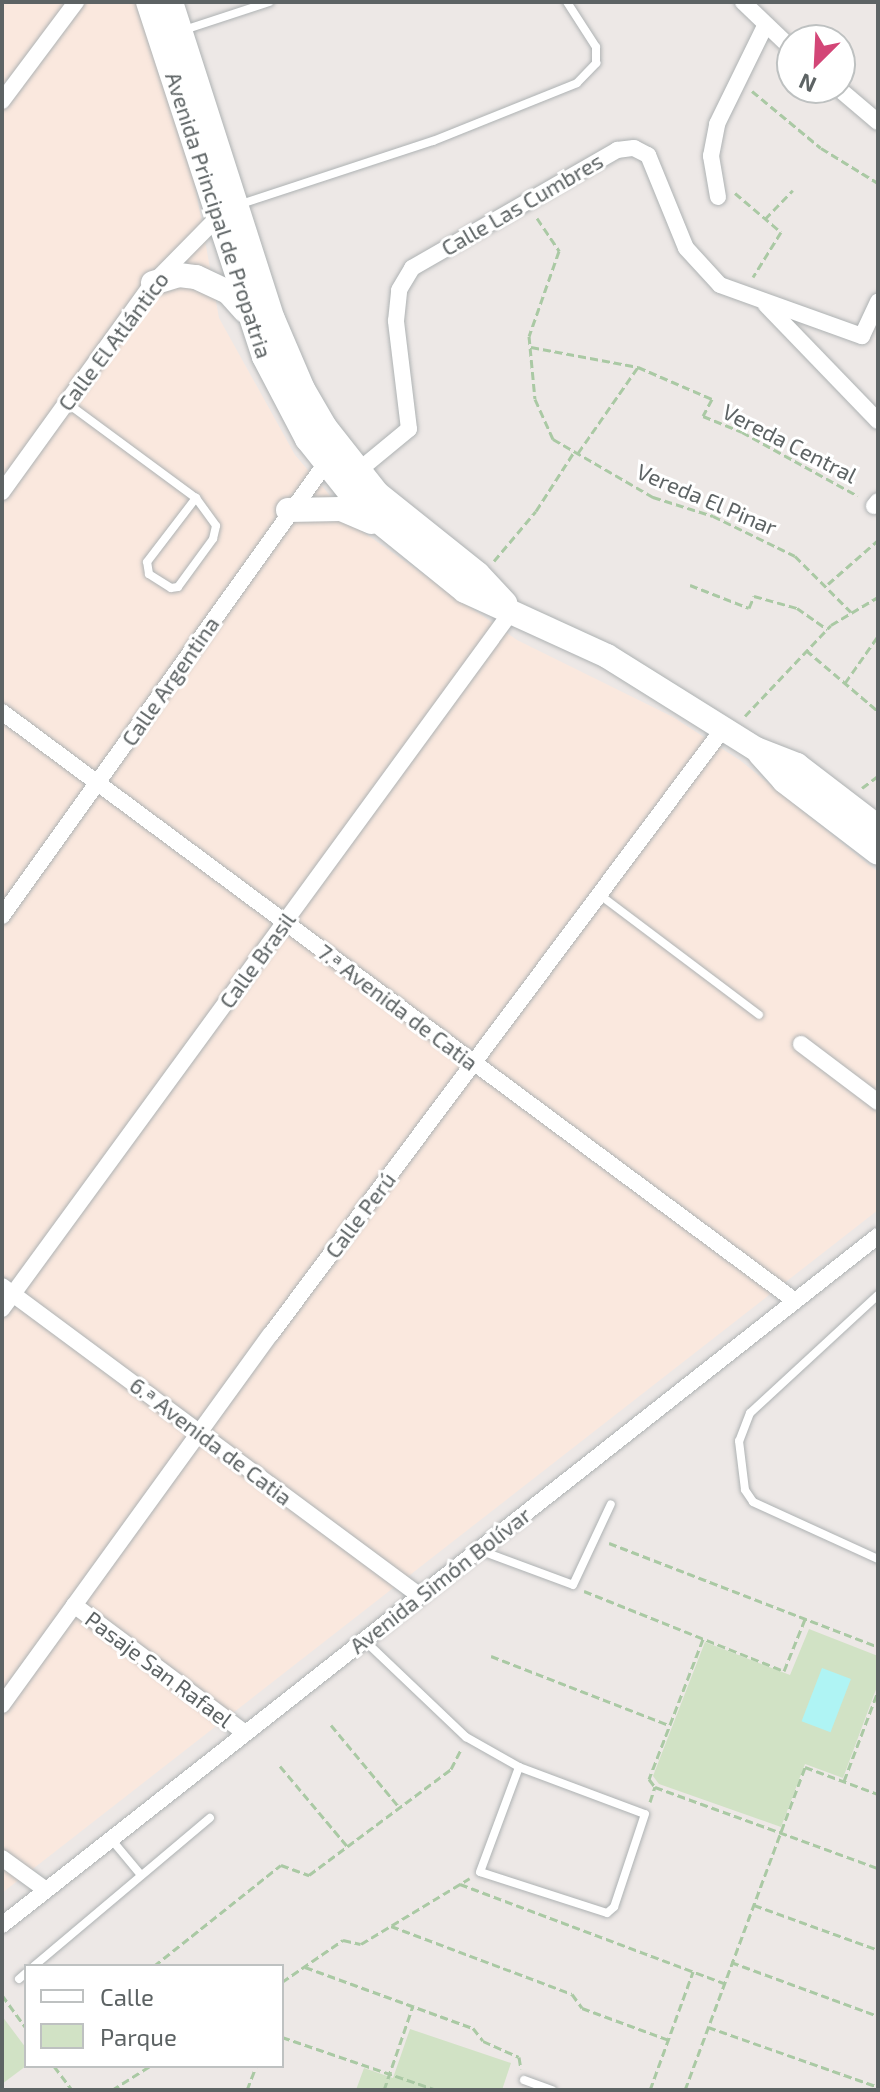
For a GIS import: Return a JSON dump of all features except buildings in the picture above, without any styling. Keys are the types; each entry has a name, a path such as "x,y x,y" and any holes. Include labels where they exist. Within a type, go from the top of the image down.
{"main road":[{"name":"Avenida Principal de Propatria","path":"148,2 227,209 271,345"},
{"name":"Avenida Principal de Propatria","path":"171,2 227,209 249,315 271,345 332,455 388,533 465,591 607,656 756,749 797,765 878,827"},
{"path":"153,283 179,275 196,277 228,292 249,315"},
{"name":"Avenida Principal de Propatria","path":"332,455 358,471 402,517 478,574 512,611"},
{"path":"288,510 341,509 388,533"},
{"name":"Avenida Principal de Propatria","path":"756,749 784,781 878,853"}],"street":[{"path":"2,101 76,2"},
{"path":"743,2 776,35"},
{"path":"718,197 711,156 717,124 765,26"},
{"path":"856,103 878,122"},
{"name":"Calle Las Cumbres","path":"358,471 409,429 396,321 404,279 412,268 617,150 642,151 686,248 703,270 741,296 766,305 878,421"},
{"name":"Calle El Atlántico","path":"2,492 153,283 227,209"},
{"path":"766,305 862,336 878,301"},
{"name":"Calle Argentina","path":"4,910 98,784 288,510 332,455"},
{"name":"Calle Brasil","path":"2,1309 8,1290 512,611"},
{"name":"7.ª Avenida de Catia","path":"2,712 795,1301"},
{"name":"Calle Perú","path":"2,1705 199,1432 474,1063 728,731"},
{"path":"801,1044 878,1102"},
{"name":"Avenida Simón Bolívar","path":"2,1925 878,1236"},
{"name":"6.ª Avenida de Catia","path":"8,1290 420,1596"},
{"name":"Pasaje San Rafael","path":"74,1605 244,1732"},
{"path":"2,1858 46,1890"}],"lane":[{"path":"181,31 269,2"},
{"path":"227,209 433,141 577,83 596,63 596,47 567,2"},
{"path":"67,402 196,498 216,526 216,535 178,587 171,588 149,574 147,562 196,498"},
{"path":"600,895 759,1015"},
{"path":"878,1295 750,1413 739,1441 745,1490 753,1502 878,1559"},
{"path":"479,1549 573,1585 611,1504"},
{"path":"364,1640 466,1737 519,1767 645,1814 614,1907 597,1913 480,1872 519,1767"},
{"path":"36,1964 210,1818"},
{"path":"111,1839 141,1875"},
{"path":"524,2080 552,2090"}],"path":[{"path":"739,80 821,148 878,183"},
{"path":"714,175 781,232 741,296"},
{"path":"765,219 793,190"},
{"name":"Vereda El Pinar","path":"527,202 559,251 533,316 530,347 540,420 553,439 653,497 758,535 828,584 851,612"},
{"path":"478,574 517,537 638,367 530,347"},
{"name":"Vereda Central","path":"638,367 712,399 703,416 742,432 876,503"},
{"path":"828,584 878,540"},
{"path":"690,585 749,608 754,596 797,608 827,629"},
{"path":"728,731 827,629 878,597"},
{"path":"845,683 878,636"},
{"path":"806,650 878,711"},
{"path":"596,1538 878,1647"},
{"path":"573,1585 784,1671 805,1619"},
{"path":"703,1639 649,1779 655,1787 878,1868"},
{"path":"491,1656 669,1725"},
{"path":"844,1781 878,1691"},
{"path":"331,1725 400,1808"},
{"path":"157,1964 281,1865 309,1875 348,1847 451,1769 466,1737"},
{"path":"280,1766 348,1847"},
{"path":"685,2090 805,1767 878,1794"},
{"path":"284,1981 343,1940 361,1944 480,1872"},
{"path":"460,1884 724,1983"},
{"path":"753,1905 878,1950"},
{"path":"391,1926 572,1994 582,2008 669,2040"},
{"path":"731,1962 878,2016"},
{"path":"305,1967 473,2028 483,2041 519,2057 524,2080"},
{"path":"650,2090 693,1972"},
{"path":"2,1995 24,2025"},
{"path":"384,2090 413,2006"},
{"path":"708,2027 878,2087"},
{"path":"284,2038 437,2090"},
{"path":"56,2068 72,2090"},
{"path":"112,2090 147,2068"},
{"path":"247,2090 255,2068"}],"shaded area":[{"path":"2,2 136,2 191,163 219,318 295,455 359,529 517,640 673,717 741,761 878,872 878,1210 2,1893"}],"green space":[{"path":"809,1629 878,1656 878,1684 843,1778 805,1764 781,1827 659,1784 653,1776 705,1642 790,1675"},
{"path":"2,2016 24,2045 24,2068 2,2084"},
{"path":"410,2029 511,2063 502,2090 356,2090 364,2068 393,2078"}],"water":[{"path":"822,1668 851,1679 831,1732 802,1721"}]}
